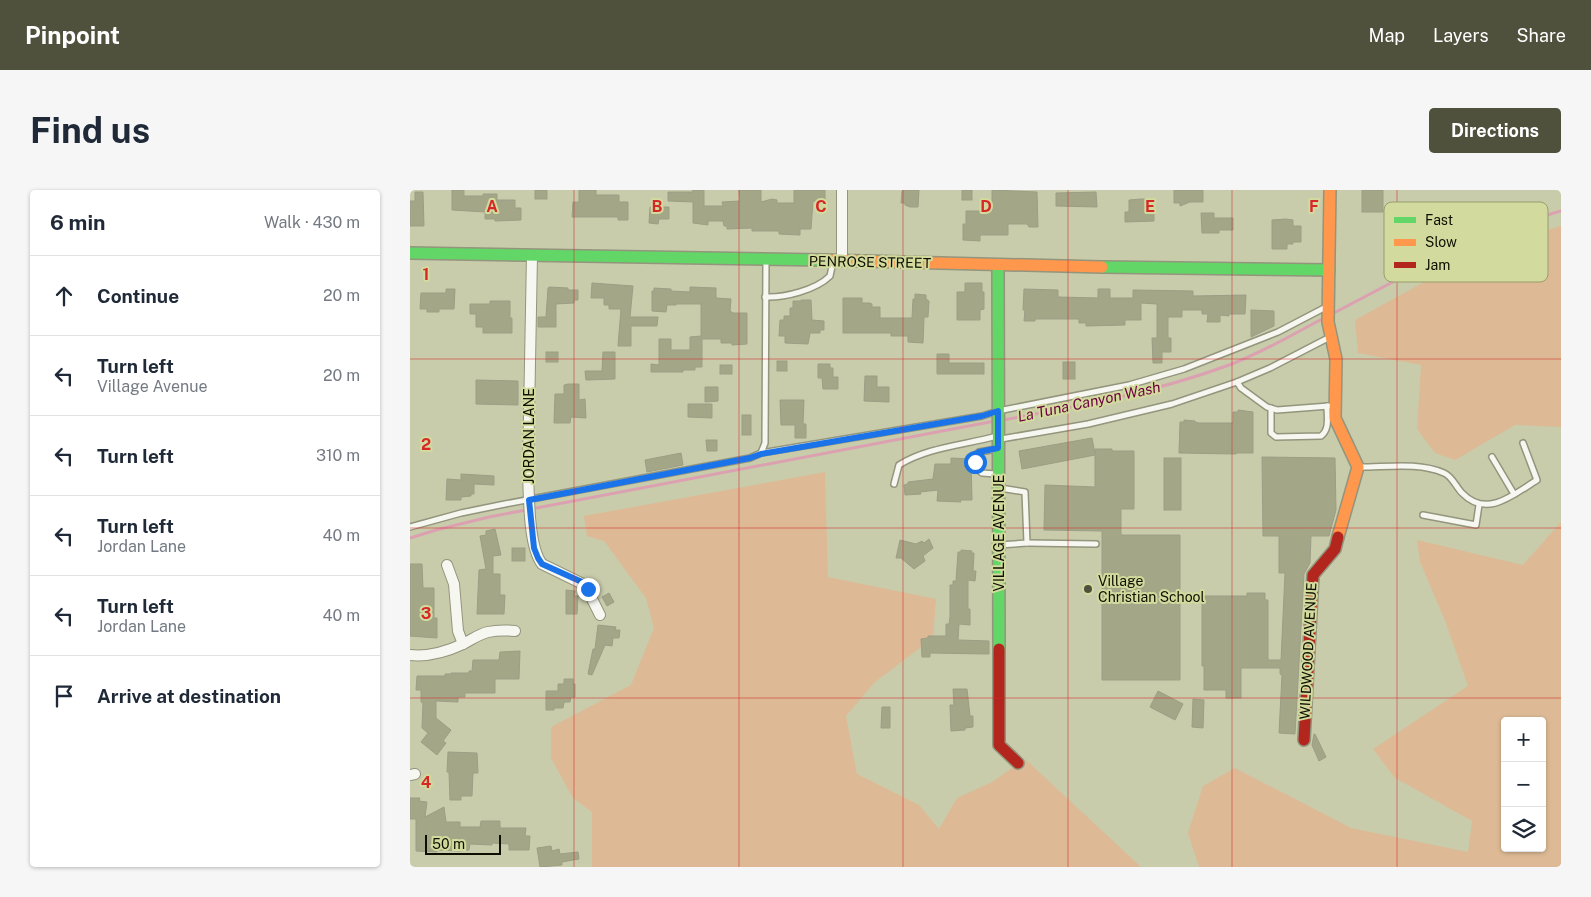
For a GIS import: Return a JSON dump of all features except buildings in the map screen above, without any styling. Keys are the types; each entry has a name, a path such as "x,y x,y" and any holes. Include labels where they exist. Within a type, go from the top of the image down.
{"street":[{"path":"838,262 842,190"},
{"path":"1330,190 1328,322 1336,359 1331,406 1358,467"},
{"name":"PENROSE STREET","path":"410,253 1329,270"},
{"name":"JORDAN LANE","path":"532,255 528,470 534,548 542,564 585,585 600,615"},
{"name":"VILLAGE AVENUE","path":"998,265 999,745 1018,763"},
{"name":"WILDWOOD AVENUE","path":"1304,740 1313,575 1335,549 1358,467"},
{"path":"447,565 454,584 458,631 463,644"},
{"path":"410,655 419,656 440,653 463,644 485,632 498,630 515,631"}],"lane":[{"path":"761,454 765,443 766,259"},
{"path":"765,296 781,296 819,285 830,276 838,262"},
{"path":"894,484 899,465 910,458 1184,368 1278,332 1328,308"},
{"path":"410,527 461,513 529,502 750,458 761,454 982,416 998,429 1098,422 1172,404 1237,382 1270,368 1331,336"},
{"path":"1237,382 1241,388 1277,410 1331,406 1326,433 1321,436 1276,438 1271,433 1271,408"},
{"path":"998,429 975,455 977,469 982,472 998,474"},
{"path":"1358,467 1425,466 1447,474 1463,494 1479,504 1501,502 1537,480 1523,443"},
{"path":"1492,457 1514,494"},
{"path":"999,488 1025,492 1027,543"},
{"path":"1423,515 1476,526 1479,504"},
{"path":"999,544 1096,544"}],"shaded area":[{"path":"1561,226 1561,427 1515,425 1455,460 1435,453 1417,429 1421,365 1358,353 1355,320 1424,282 1548,282 1548,230"},
{"path":"825,472 828,577 936,599 933,638 875,682 846,716 857,774 919,805 939,829 957,798 992,782 1025,759 1141,867 592,867 592,812 573,798 551,758 551,727 631,685 654,628 646,598 604,541 587,536 584,516"},
{"path":"1561,522 1561,867 1199,867 1188,833 1203,786 1235,768 1351,828 1468,852 1472,821 1395,778 1373,749 1468,686 1444,618 1420,562 1417,540 1523,565"}],"waterway":[{"name":"La Tuna Canyon Wash","path":"1548,215 1561,211"},
{"name":"La Tuna Canyon Wash","path":"1332,314 1393,282"},
{"name":"La Tuna Canyon Wash","path":"1003,420 1146,391 1201,375 1253,355 1324,318"},
{"name":"La Tuna Canyon Wash","path":"410,538 489,517 995,421"}],"traffic: fast":[{"path":"410,253 823,260"},
{"path":"998,265 999,649"},
{"path":"1102,267 1329,270"}],"traffic: slow":[{"path":"1330,190 1328,322 1336,359 1335,418 1358,467 1338,537"},
{"path":"823,260 1102,267"}],"traffic: jam":[{"path":"1304,740 1313,575 1335,549 1338,537"},
{"path":"999,649 999,745 1018,763"}],"place":[{"name":"Village Christian School","path":"1088,589"}],"route":[{"path":"588,589 582,582 542,564 538,558 534,548 529,500 750,458 761,454 982,416 998,411 998,448 979,452 975,455 975,462"}]}
